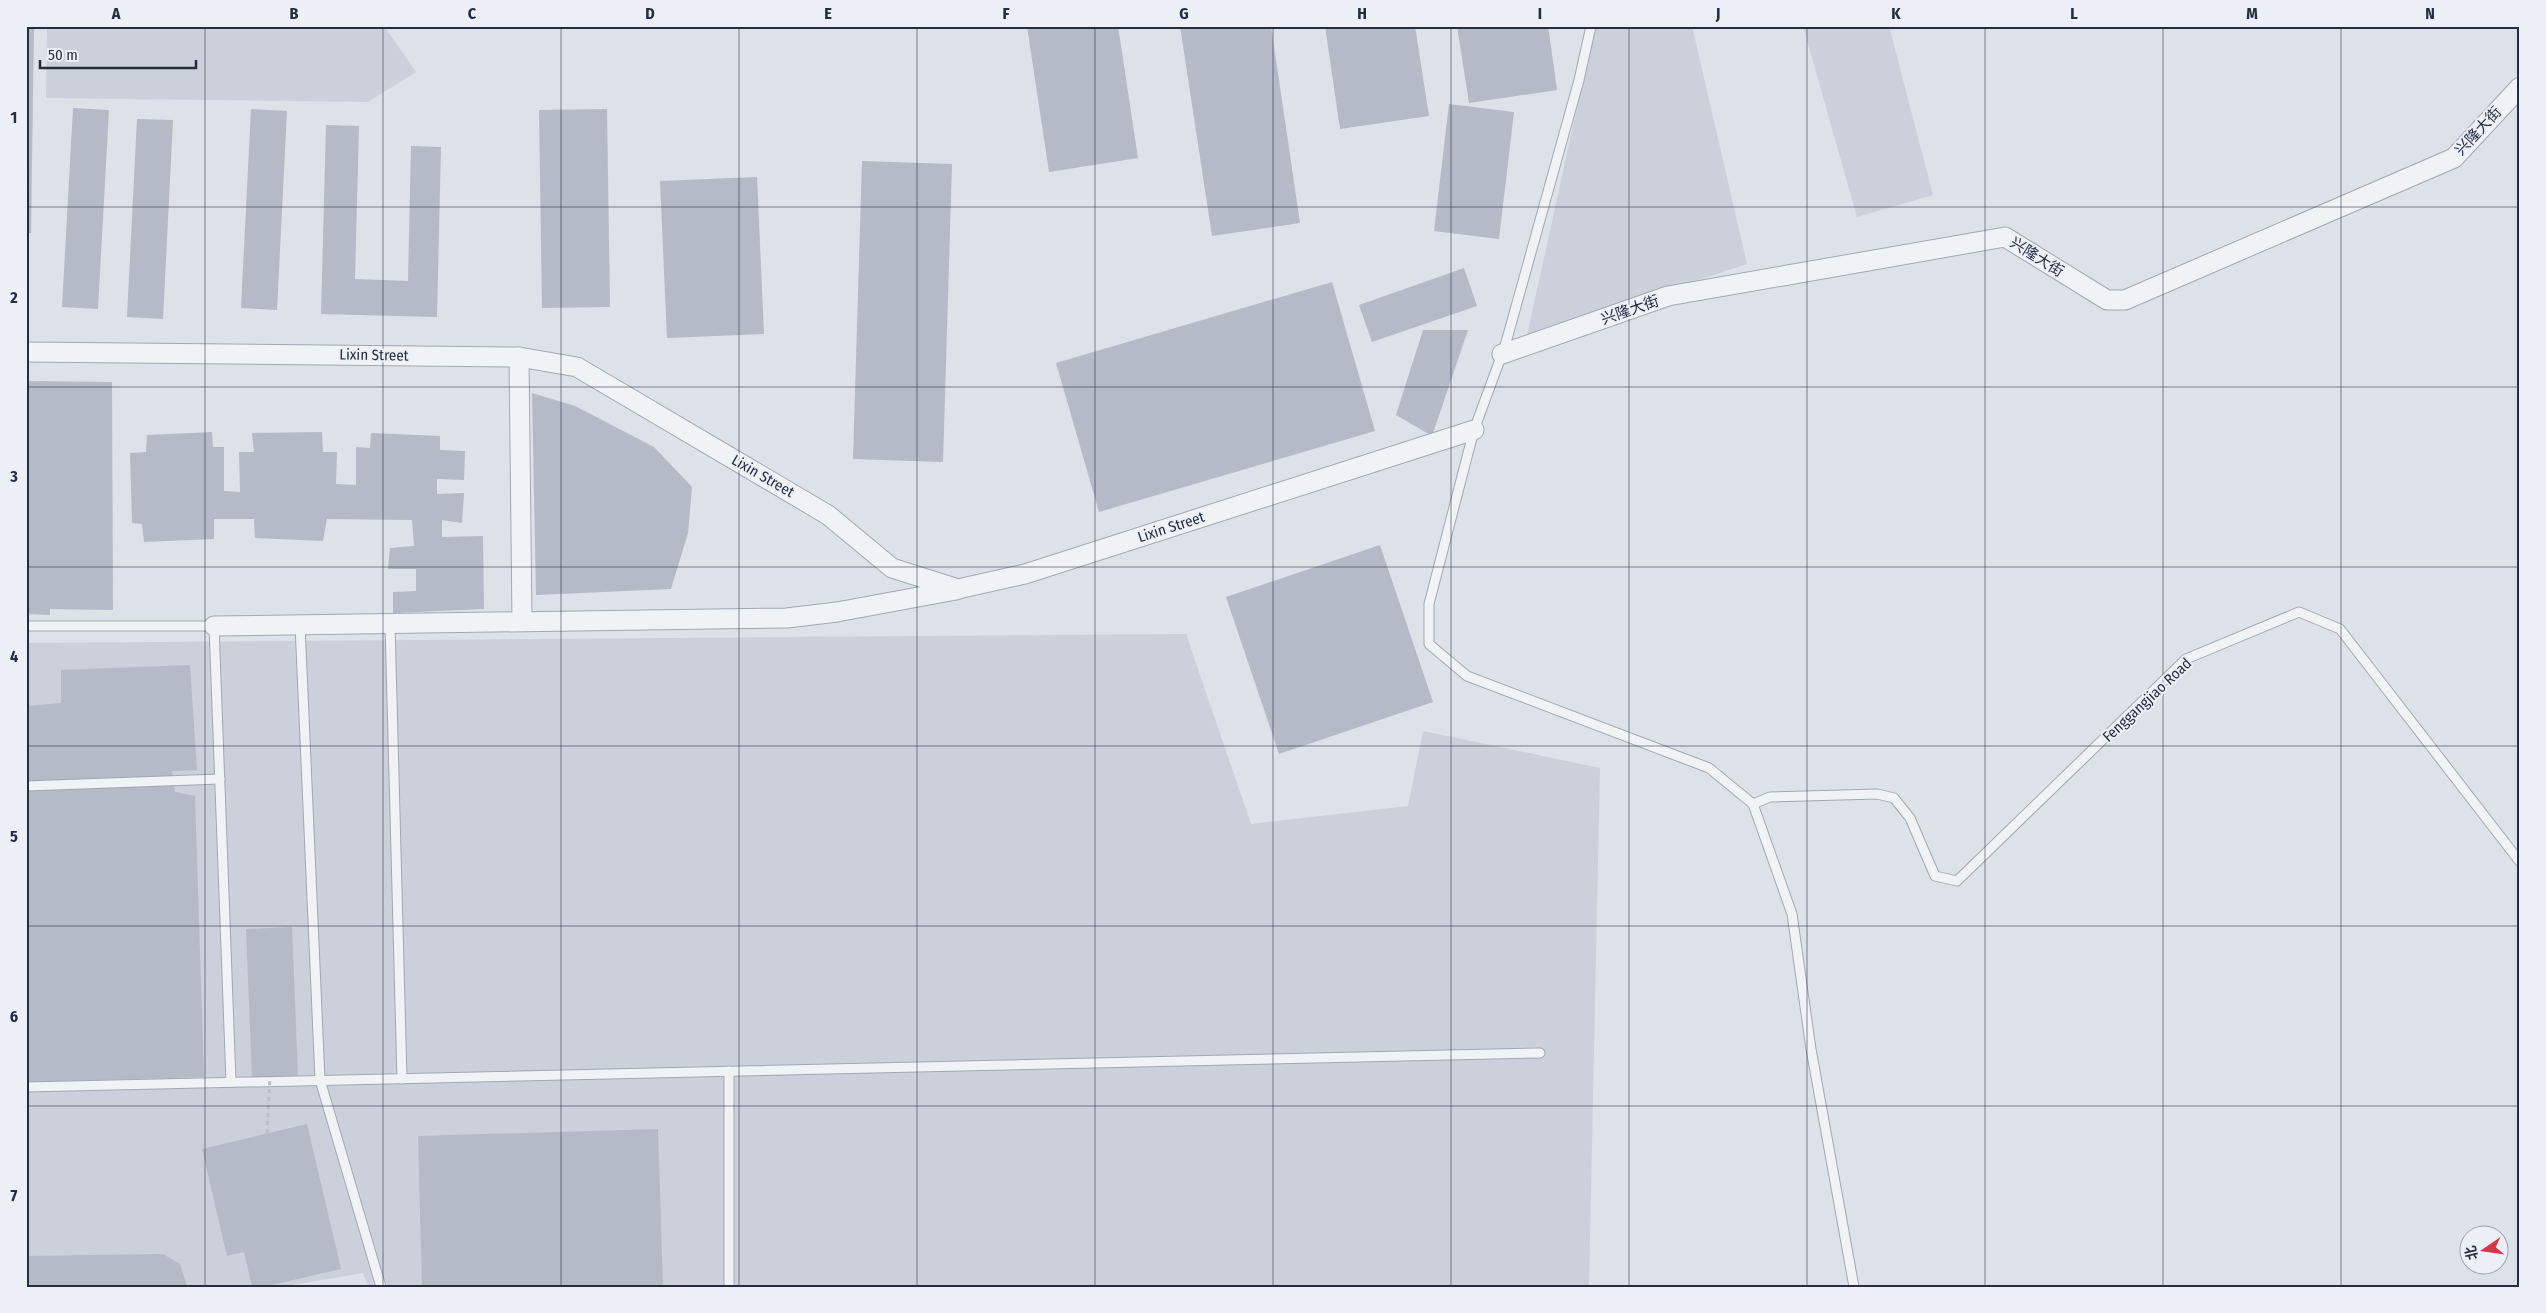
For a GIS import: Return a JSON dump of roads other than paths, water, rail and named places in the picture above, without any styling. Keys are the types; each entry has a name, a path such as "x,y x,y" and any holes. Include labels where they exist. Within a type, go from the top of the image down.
{"street":[{"name":"兴隆大街","path":"1502,354 1668,296 2005,237 2107,300 2125,300 2454,158 2520,87"},
{"name":"Lixin Street","path":"26,352 519,357 577,367 828,515 892,568 958,589 1034,571 1474,430"},
{"path":"519,357 522,621"},
{"path":"214,626 787,618 845,610 958,589"}],"lane":[{"path":"1591,26 1579,80 1502,354 1474,430 1429,604 1429,644 1467,676 1709,768 1753,804 1792,914 1811,1049 1854,1287"},
{"name":"Fenggangjiao Road","path":"1753,804 1770,797 1877,794 1894,798 1910,818 1935,876 1957,881 2186,659 2299,612 2340,629 2520,862"},
{"path":"390,624 402,1079"},
{"path":"300,625 320,1080 381,1287"},
{"path":"26,626 214,626 231,1082"},
{"path":"26,786 220,779"},
{"path":"26,1087 1540,1053"},
{"path":"729,1071 729,1287"}]}
